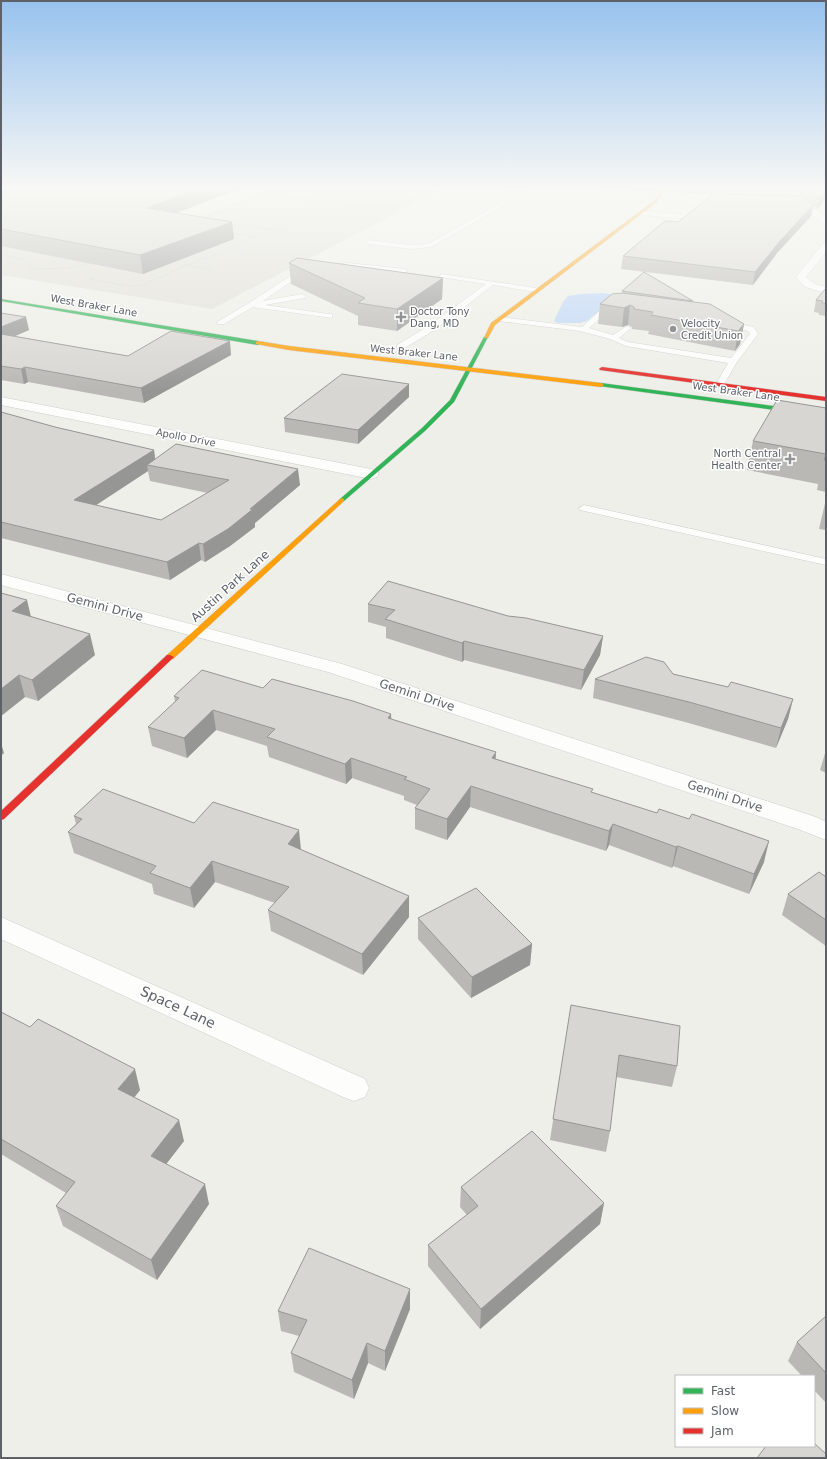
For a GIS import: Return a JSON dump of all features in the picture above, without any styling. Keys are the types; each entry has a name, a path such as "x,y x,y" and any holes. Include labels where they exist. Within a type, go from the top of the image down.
{"street":[{"name":"Austin Park Lane","path":"1,817 197,631 371,474 424,429 452,401 493,324 583,255"},
{"path":"818,255 801,277 803,282 826,290"},
{"name":"West Braker Lane","path":"1,300 201,334 338,355 668,393 826,415"},
{"path":"201,334 217,322 237,325"},
{"name":"West Braker Lane","path":"396,347 415,349"},
{"name":"West Braker Lane","path":"595,368 826,399"},
{"name":"Apollo Drive","path":"1,400 371,474"},
{"name":"Gemini Drive","path":"1,579 342,670 807,823 826,832"},
{"name":"Space Lane","path":"1,927 354,1088"}],"lane":[{"path":"217,322 252,306 300,272 348,264 405,271"},
{"path":"442,276 536,290"},
{"path":"396,347 430,329 492,283"},
{"path":"252,306 302,296"},
{"path":"252,306 329,316"},
{"path":"582,330 606,310 625,308"},
{"path":"499,319 582,330 614,338 626,344 733,361"},
{"path":"715,321 751,329 754,334 733,361 720,384"},
{"path":"614,338 627,328"},
{"path":"584,508 826,562"}],"path":[{"path":"7,255 28,261 32,269 70,268 99,260"},
{"path":"95,277 90,279 122,285 140,286 187,265 214,255"},
{"path":"187,265 212,270"}],"shaded area":[{"path":"1,255 315,255 212,309 1,275"}],"water":[{"path":"603,293 651,300 605,306 587,321 580,323 558,323 554,321 563,302 568,296"}],"building":[{"path":"624,255 769,255 755,272 623,256"},
{"path":"297,258 443,278 397,309 358,303 365,298 289,263"},
{"path":"644,272 693,301 622,291"},
{"path":"826,288 826,304 822,303 823,301 816,300"},
{"path":"622,293 710,304 744,324 738,331 651,315 653,312 634,309 634,307 630,305 624,308 600,304 612,294"},
{"path":"1,313 26,317 1,327"},
{"path":"171,331 230,341 141,388 25,367 21,369 1,366 1,334 128,356"},
{"path":"342,374 409,384 358,430 284,418"},
{"path":"777,400 826,408 826,454 753,441"},
{"path":"1,412 55,427 154,450 74,500 161,520 229,480 147,465 176,444 298,469 228,529 203,544 199,543 167,562 1,522"},
{"path":"388,581 508,616 526,618 603,636 584,670 464,641 462,643 385,619 395,610 368,604"},
{"path":"1,593 27,600 12,611 90,634 32,680 19,675 1,689"},
{"path":"646,657 664,662 673,674 728,687 731,682 793,699 781,728 689,702 595,679"},
{"path":"202,670 263,688 272,679 353,701 391,714 388,718 496,752 492,758 593,789 591,792 657,813 659,809 689,819 692,814 769,841 754,874 613,824 609,831 471,786 447,819 415,808 430,789 404,779 407,777 351,758 345,764 267,737 275,729 213,710 184,738 148,727 179,698 174,696"},
{"path":"103,789 194,823 213,802 299,830 288,844 409,896 362,954 268,910 289,887 212,861 190,888 150,873 156,866 68,832 82,819 74,816"},
{"path":"819,872 826,877 826,920 788,894"},
{"path":"476,888 532,944 472,977 418,918"},
{"path":"571,1005 680,1026 677,1066 619,1055 610,1131 553,1119"},
{"path":"1,1012 30,1027 38,1019 135,1069 118,1089 179,1120 151,1156 205,1184 151,1260 56,1206 75,1182 1,1139"},
{"path":"532,1131 604,1203 481,1309 428,1245 478,1206 461,1187"},
{"path":"309,1248 410,1289 385,1351 367,1343 352,1380 291,1353 307,1320 278,1311"},
{"path":"826,1316 826,1373 797,1342"},
{"path":"815,1444 826,1454 826,1458 757,1458 765,1447 815,1447"}],"traffic: fast":[{"path":"1,300 258,343"},
{"path":"342,500 424,429 452,401 486,337"},
{"path":"601,385 826,415"}],"traffic: slow":[{"path":"486,337 493,324 584,255"},
{"path":"258,343 601,385"},
{"path":"170,657 342,500"}],"traffic: jam":[{"path":"602,369 826,399"},
{"path":"1,817 170,657"}],"place":[{"name":"Doctor Tony Dang, MD","path":"401,317"},
{"name":"Velocity Credit Union","path":"673,329"},
{"name":"North Central Health Center","path":"790,459"}]}
